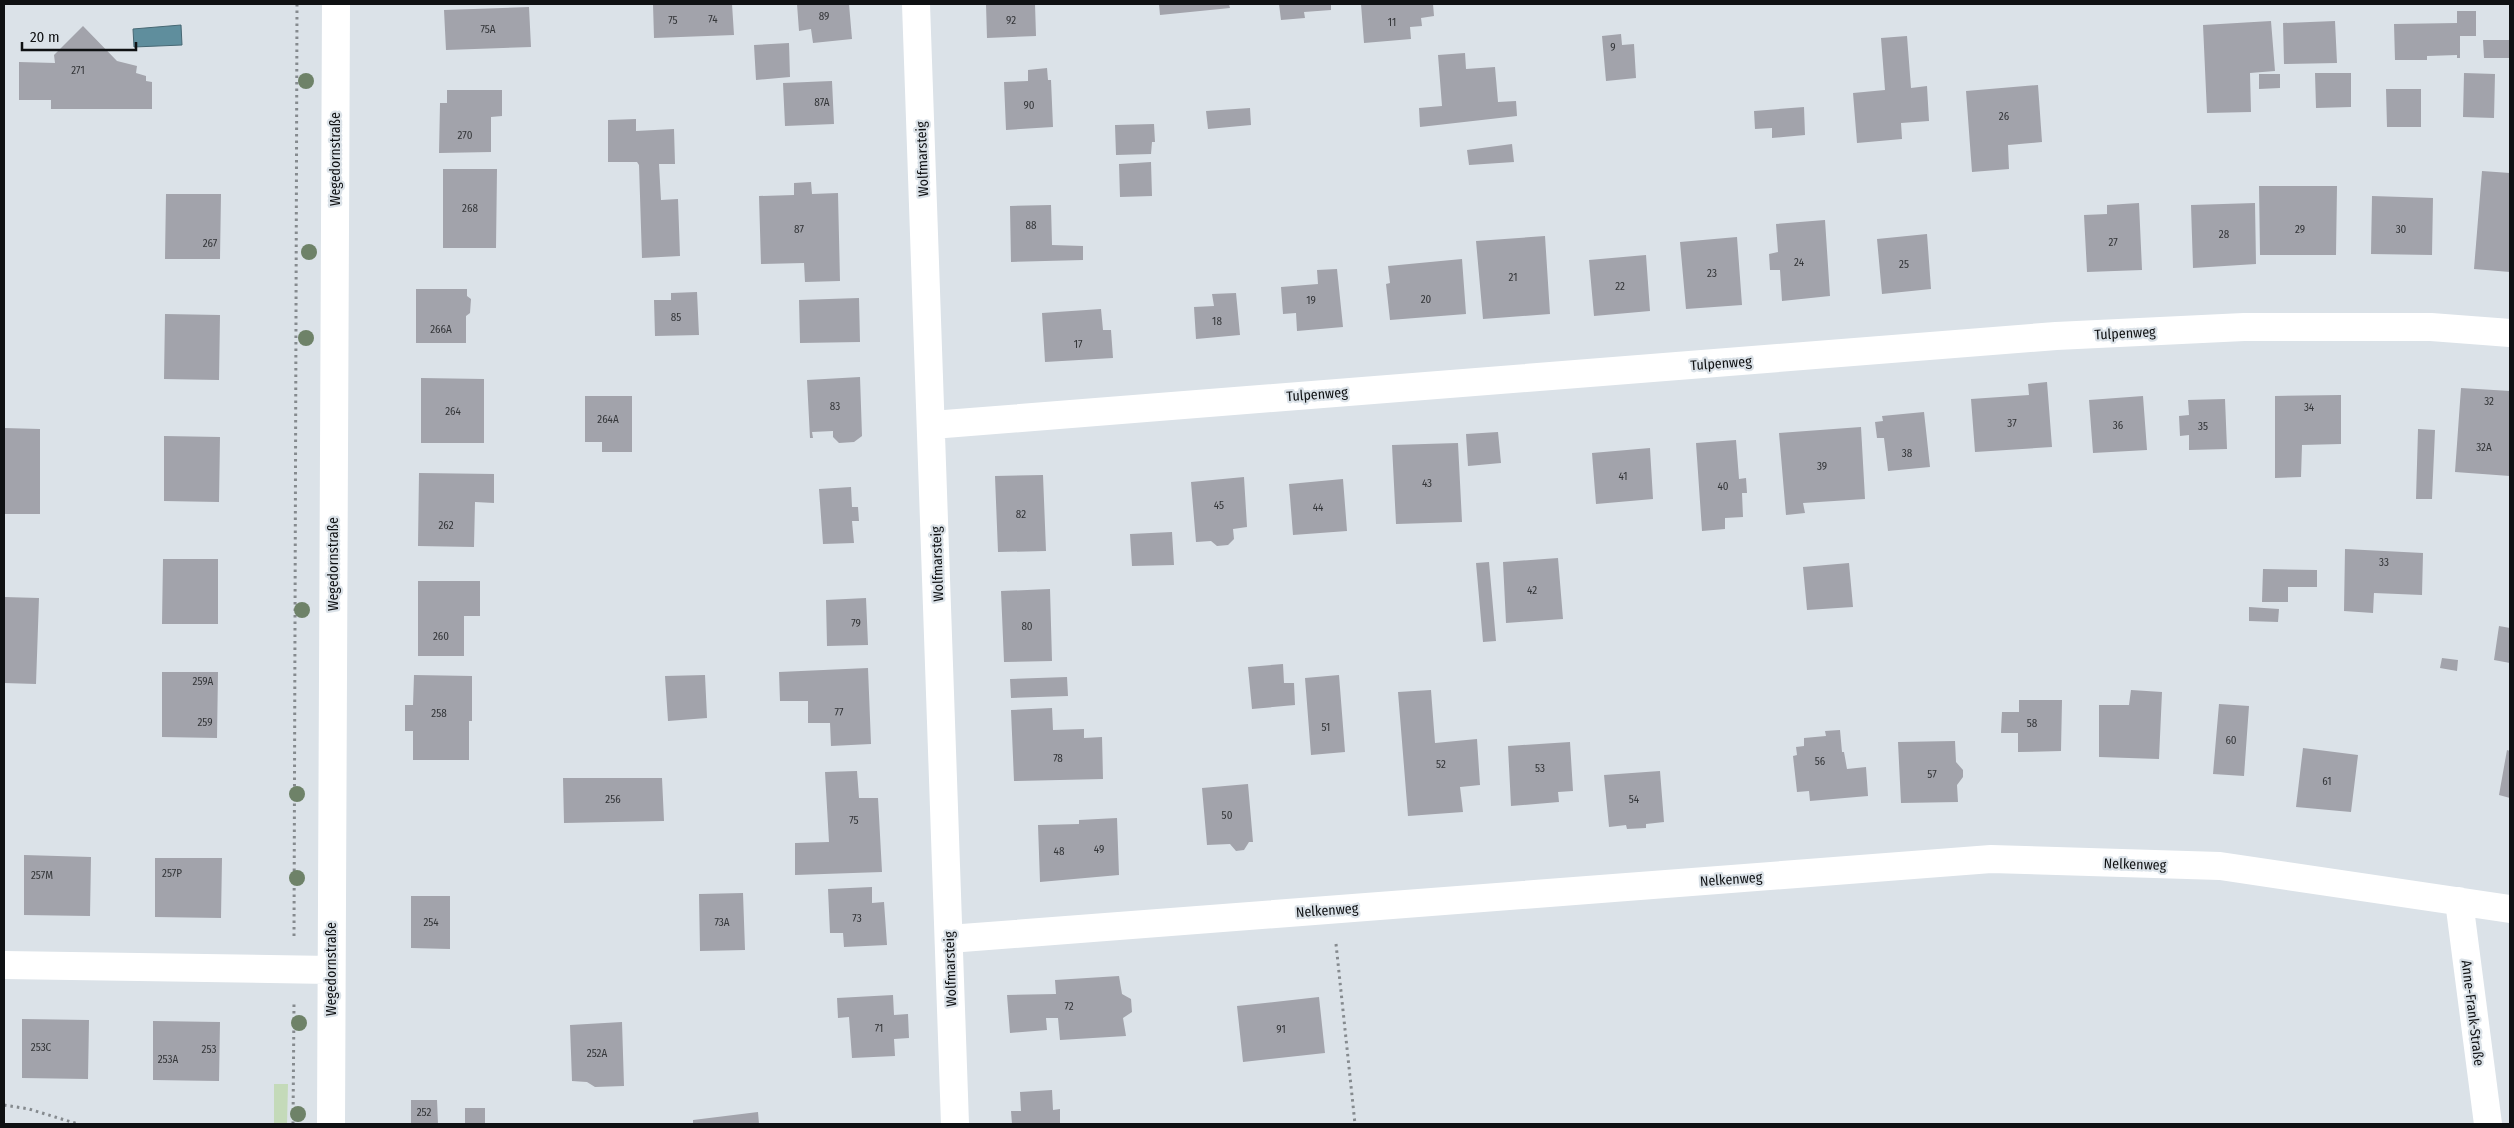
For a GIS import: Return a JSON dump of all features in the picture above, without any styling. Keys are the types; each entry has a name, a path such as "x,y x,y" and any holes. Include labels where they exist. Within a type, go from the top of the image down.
{"street":[{"name":"Wegedornstraße","path":"330,1124 336,4"},
{"name":"Wolfmarsteig","path":"916,4 955,1124"},
{"name":"Tulpenweg","path":"932,425 2056,336 2244,327 2431,327 2510,333"},
{"name":"Nelkenweg","path":"949,939 1991,859 2220,866 2510,909"},
{"name":"Anne-Frank-Straße","path":"2459,901 2488,1124"},
{"path":"4,965 331,970"}],"path":[{"path":"293,1124 297,4"},
{"path":"1336,935 1355,1124"},
{"path":"4,1105 29,1109 78,1124"}],"green space":[{"path":"274,1084 288,1084 287,1124 274,1124"}],"water":[{"path":"181,25 182,45 134,47 133,29"}],"building":[{"path":"653,4 732,4 734,35 654,38"},
{"path":"797,4 849,4 852,39 813,43 811,29 799,31"},
{"path":"986,4 1035,4 1036,36 987,38"},
{"path":"1159,4 1229,4 1230,8 1160,15"},
{"path":"1279,4 1331,4 1331,10 1304,12 1305,18 1281,20"},
{"path":"1361,4 1433,4 1434,16 1421,18 1422,26 1410,27 1411,39 1364,43"},
{"path":"529,7 531,47 446,50 444,10"},
{"path":"2457,11 2476,11 2476,36 2460,36 2460,58 2457,58 2457,55 2427,56 2427,60 2395,60 2394,24 2457,23"},
{"path":"2271,21 2275,71 2250,73 2251,112 2207,113 2203,25"},
{"path":"2335,21 2337,63 2284,64 2283,23"},
{"path":"83,26 117,61 137,66 136,73 146,76 146,81 152,82 152,109 51,109 51,100 19,100 19,62 55,63 54,55"},
{"path":"1621,34 1622,45 1634,44 1636,78 1606,81 1602,36"},
{"path":"1907,36 1911,88 1927,86 1929,121 1901,123 1902,139 1857,143 1853,93 1885,90 1881,38"},
{"path":"2483,40 2510,40 2510,58 2484,58"},
{"path":"789,43 790,77 756,80 754,45"},
{"path":"1465,53 1466,69 1495,67 1498,102 1516,101 1517,116 1420,127 1419,108 1442,106 1438,55"},
{"path":"1047,68 1048,80 1051,80 1053,127 1006,130 1004,82 1028,81 1028,70"},
{"path":"2315,73 2351,73 2351,107 2316,108"},
{"path":"2464,73 2495,74 2494,118 2463,117"},
{"path":"2259,74 2280,74 2280,88 2259,89"},
{"path":"832,81 834,124 785,126 783,83"},
{"path":"2038,85 2042,142 2008,145 2009,169 1972,172 1966,91"},
{"path":"2386,89 2421,89 2421,127 2387,127"},
{"path":"447,90 502,90 502,116 491,117 491,152 439,153 440,103 447,103"},
{"path":"1804,107 1805,135 1772,138 1772,128 1755,129 1754,111"},
{"path":"1250,108 1251,125 1208,129 1206,111"},
{"path":"636,119 636,131 674,129 675,164 659,164 661,200 678,199 680,256 642,258 639,165 637,162 608,162 608,120"},
{"path":"1154,124 1155,142 1152,142 1151,154 1116,155 1115,125"},
{"path":"1512,144 1514,162 1469,165 1467,150"},
{"path":"1151,162 1152,196 1120,197 1119,164"},
{"path":"443,169 497,169 496,248 443,248"},
{"path":"2482,171 2510,173 2510,272 2474,269"},
{"path":"811,182 812,194 838,193 840,281 805,282 804,263 761,264 759,196 794,195 794,183"},
{"path":"2259,186 2337,186 2336,255 2260,255"},
{"path":"166,194 221,194 220,259 165,259"},
{"path":"2372,196 2433,198 2432,255 2371,254"},
{"path":"2139,203 2142,270 2087,272 2084,215 2107,214 2107,205"},
{"path":"2255,203 2256,264 2193,268 2191,205"},
{"path":"1051,205 1052,245 1083,246 1083,260 1011,262 1010,206"},
{"path":"1825,220 1830,296 1782,301 1780,270 1770,270 1769,254 1778,252 1776,224"},
{"path":"1927,234 1931,289 1882,294 1877,239"},
{"path":"1545,236 1550,314 1483,319 1476,241"},
{"path":"1737,237 1742,305 1686,309 1680,242"},
{"path":"1646,255 1650,311 1594,316 1589,260"},
{"path":"1462,259 1466,314 1390,320 1386,284 1390,283 1388,266"},
{"path":"1337,269 1343,327 1297,331 1296,313 1283,314 1281,287 1318,284 1317,270"},
{"path":"416,289 467,289 467,296 471,299 470,313 466,316 466,343 416,343"},
{"path":"697,292 699,335 655,336 654,300 671,300 671,293"},
{"path":"1236,293 1240,335 1196,339 1194,307 1214,306 1212,294"},
{"path":"859,298 860,342 800,343 799,300"},
{"path":"1101,309 1103,330 1111,330 1113,358 1045,362 1042,313"},
{"path":"165,314 220,315 219,380 164,379"},
{"path":"860,377 862,436 854,442 839,443 833,437 833,431 812,432 813,438 810,438 807,380"},
{"path":"421,378 484,379 484,443 421,443"},
{"path":"2047,382 2052,447 1975,452 1971,399 2029,395 2028,384"},
{"path":"2461,388 2510,391 2510,476 2455,472"},
{"path":"2341,395 2341,444 2302,445 2301,477 2275,478 2275,396"},
{"path":"585,396 632,396 632,452 602,452 602,442 585,442"},
{"path":"2143,396 2147,450 2093,453 2089,400"},
{"path":"2225,399 2227,449 2189,450 2189,435 2180,436 2179,416 2189,415 2188,400"},
{"path":"1924,412 1930,467 1888,471 1884,438 1877,438 1875,422 1883,421 1882,416"},
{"path":"1861,427 1865,499 1803,503 1805,513 1786,515 1779,433"},
{"path":"4,428 40,429 40,514 4,514"},
{"path":"2418,429 2435,430 2432,499 2416,499"},
{"path":"1498,432 1501,463 1468,466 1466,434"},
{"path":"164,436 220,437 219,502 164,501"},
{"path":"1736,440 1739,479 1746,478 1747,493 1742,493 1743,517 1725,518 1725,529 1702,531 1696,443"},
{"path":"1458,443 1462,522 1396,524 1392,445"},
{"path":"1650,448 1653,499 1596,504 1592,453"},
{"path":"419,473 494,474 494,503 475,502 474,547 418,546"},
{"path":"1043,475 1046,551 998,552 995,476"},
{"path":"1244,477 1247,527 1233,529 1234,539 1228,545 1217,546 1211,541 1196,542 1191,482"},
{"path":"1343,479 1347,531 1293,535 1289,484"},
{"path":"851,487 852,507 858,507 859,521 852,521 854,543 823,544 819,489"},
{"path":"1172,532 1174,565 1132,566 1130,534"},
{"path":"2345,549 2423,553 2422,595 2374,593 2373,613 2344,611"},
{"path":"1558,558 1563,619 1506,623 1503,562"},
{"path":"163,559 218,559 218,624 162,624"},
{"path":"1489,562 1496,641 1483,642 1476,563"},
{"path":"1849,563 1853,607 1807,610 1803,567"},
{"path":"2263,569 2317,570 2317,587 2288,587 2288,602 2262,602"},
{"path":"418,581 480,581 480,616 464,616 464,656 418,656"},
{"path":"1050,589 1052,661 1004,662 1001,591"},
{"path":"4,597 39,598 36,684 4,683"},
{"path":"866,598 868,645 827,646 826,600"},
{"path":"2249,607 2279,609 2278,622 2249,621"},
{"path":"2499,626 2510,628 2510,663 2494,660"},
{"path":"2442,658 2458,660 2457,671 2440,668"},
{"path":"1283,664 1284,683 1294,683 1295,705 1252,709 1248,667"},
{"path":"868,668 871,744 831,746 830,723 808,723 808,701 780,701 779,672"},
{"path":"162,672 218,672 217,738 162,737"},
{"path":"414,675 472,676 472,721 469,721 469,760 413,760 413,731 405,731 405,705 413,705"},
{"path":"705,675 707,718 668,721 665,676"},
{"path":"1339,675 1345,752 1311,755 1305,678"},
{"path":"1067,677 1068,696 1011,698 1010,679"},
{"path":"1431,690 1435,743 1477,739 1480,785 1460,787 1463,812 1408,816 1398,692"},
{"path":"2131,690 2162,692 2159,759 2099,757 2099,705 2129,705"},
{"path":"2019,700 2062,700 2061,751 2018,752 2018,733 2001,733 2002,712 2019,712"},
{"path":"2219,704 2249,706 2244,776 2213,774"},
{"path":"1052,708 1053,730 1084,729 1084,738 1102,737 1103,779 1014,781 1011,710"},
{"path":"1840,730 1842,752 1844,752 1847,769 1866,767 1868,796 1810,801 1809,791 1797,792 1793,756 1797,755 1796,747 1804,746 1804,738 1826,736 1825,731"},
{"path":"1955,741 1956,762 1963,770 1963,777 1957,785 1958,802 1901,803 1898,742"},
{"path":"1570,742 1573,791 1558,792 1559,802 1511,806 1508,746"},
{"path":"2303,748 2358,755 2351,812 2296,807"},
{"path":"2507,750 2510,751 2510,798 2499,795"},
{"path":"857,771 859,798 878,798 882,872 795,875 795,843 829,842 825,772"},
{"path":"1660,771 1664,822 1646,824 1646,828 1627,829 1626,825 1609,827 1604,775"},
{"path":"563,778 662,778 664,821 564,823"},
{"path":"1248,784 1253,842 1249,842 1244,850 1236,851 1230,844 1207,845 1202,788"},
{"path":"1117,818 1119,875 1040,882 1038,825 1079,824 1079,820"},
{"path":"24,855 91,857 90,916 24,915"},
{"path":"155,858 222,858 221,918 155,917"},
{"path":"872,887 872,903 884,902 887,945 844,947 843,933 830,933 828,889"},
{"path":"743,893 745,950 700,951 699,894"},
{"path":"411,896 450,896 450,949 411,948"},
{"path":"1119,976 1122,994 1131,999 1132,1012 1123,1018 1126,1036 1060,1040 1058,1018 1046,1018 1047,1030 1010,1033 1007,995 1056,994 1055,980"},
{"path":"893,995 894,1015 908,1014 909,1038 894,1039 895,1056 852,1058 849,1017 838,1018 837,998"},
{"path":"1319,997 1325,1053 1243,1062 1237,1006"},
{"path":"22,1019 89,1020 88,1079 22,1078"},
{"path":"153,1021 220,1022 219,1081 153,1080"},
{"path":"622,1022 624,1086 595,1087 587,1082 572,1081 570,1025"},
{"path":"1052,1090 1053,1110 1060,1109 1060,1124 1012,1124 1011,1111 1021,1111 1020,1092"},
{"path":"411,1100 437,1100 438,1124 411,1124"},
{"path":"465,1108 485,1108 485,1124 465,1124"},
{"path":"758,1112 759,1124 693,1124 693,1120"}]}
